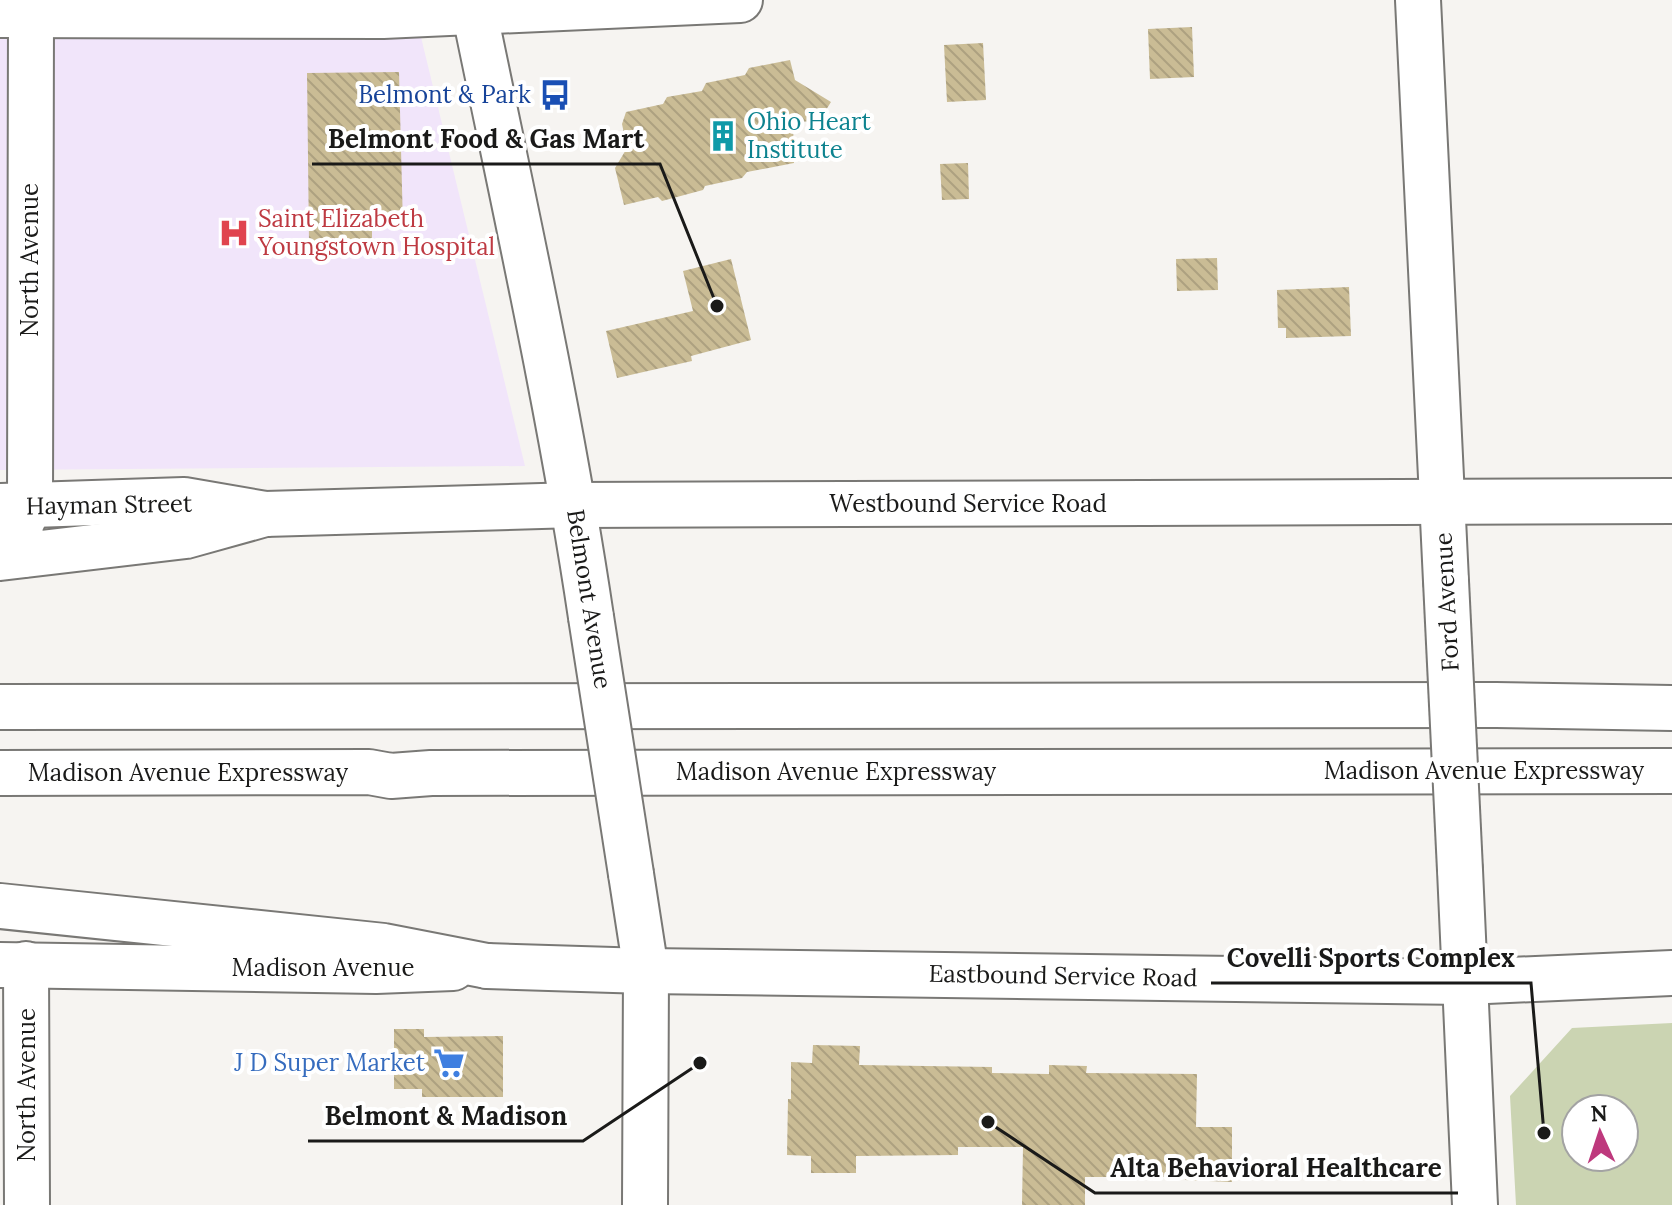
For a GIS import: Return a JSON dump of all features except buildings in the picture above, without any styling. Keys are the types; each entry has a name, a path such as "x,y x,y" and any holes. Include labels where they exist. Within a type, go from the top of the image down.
{"main road":[{"path":"16,15 383,16 473,6 740,0"},
{"name":"Ford Avenue","path":"1418,0 1475,1205"},
{"name":"Belmont Avenue","path":"473,6 534,287 575,505 646,971 645,1205"},
{"name":"North Avenue","path":"11,556 20,526 15,506 16,15"},
{"name":"Hayman Street","path":"15,506 184,500 265,514"},
{"name":"Westbound Service Road","path":"265,514 575,505 1672,501"},
{"path":"11,556 186,536 265,514"},
{"path":"0,707 1496,705 1672,708"},
{"name":"Madison Avenue Expressway","path":"0,773 369,772 391,776 431,773 1672,771"},
{"path":"0,906 384,946 487,966"},
{"name":"North Avenue","path":"13,964 28,999 27,1205"},
{"name":"Madison Avenue","path":"13,964 376,971 487,966 646,971"},
{"name":"Eastbound Service Road","path":"646,971 1465,982 1672,973"}],"shaded area":[{"name":"Saint Elizabeth Youngstown Hospital","path":"0,0 412,0 525,466 0,470"}],"green space":[{"path":"1672,1023 1672,1205 1516,1205 1510,1096 1572,1028"}],"place":[{"name":"Belmont & Park","path":"555,95"},
{"name":"Ohio Heart Institute","path":"723,136"},
{"name":"Saint Elizabeth Youngstown Hospital","path":"234,233"},
{"name":"Belmont Food & Gas Mart","path":"717,306"},
{"name":"J D Super Market","path":"449,1063"},
{"name":"Belmont & Madison","path":"700,1063"},
{"name":"Alta Behavioral Healthcare","path":"988,1122"},
{"name":"Covelli Sports Complex","path":"1544,1133"}]}
